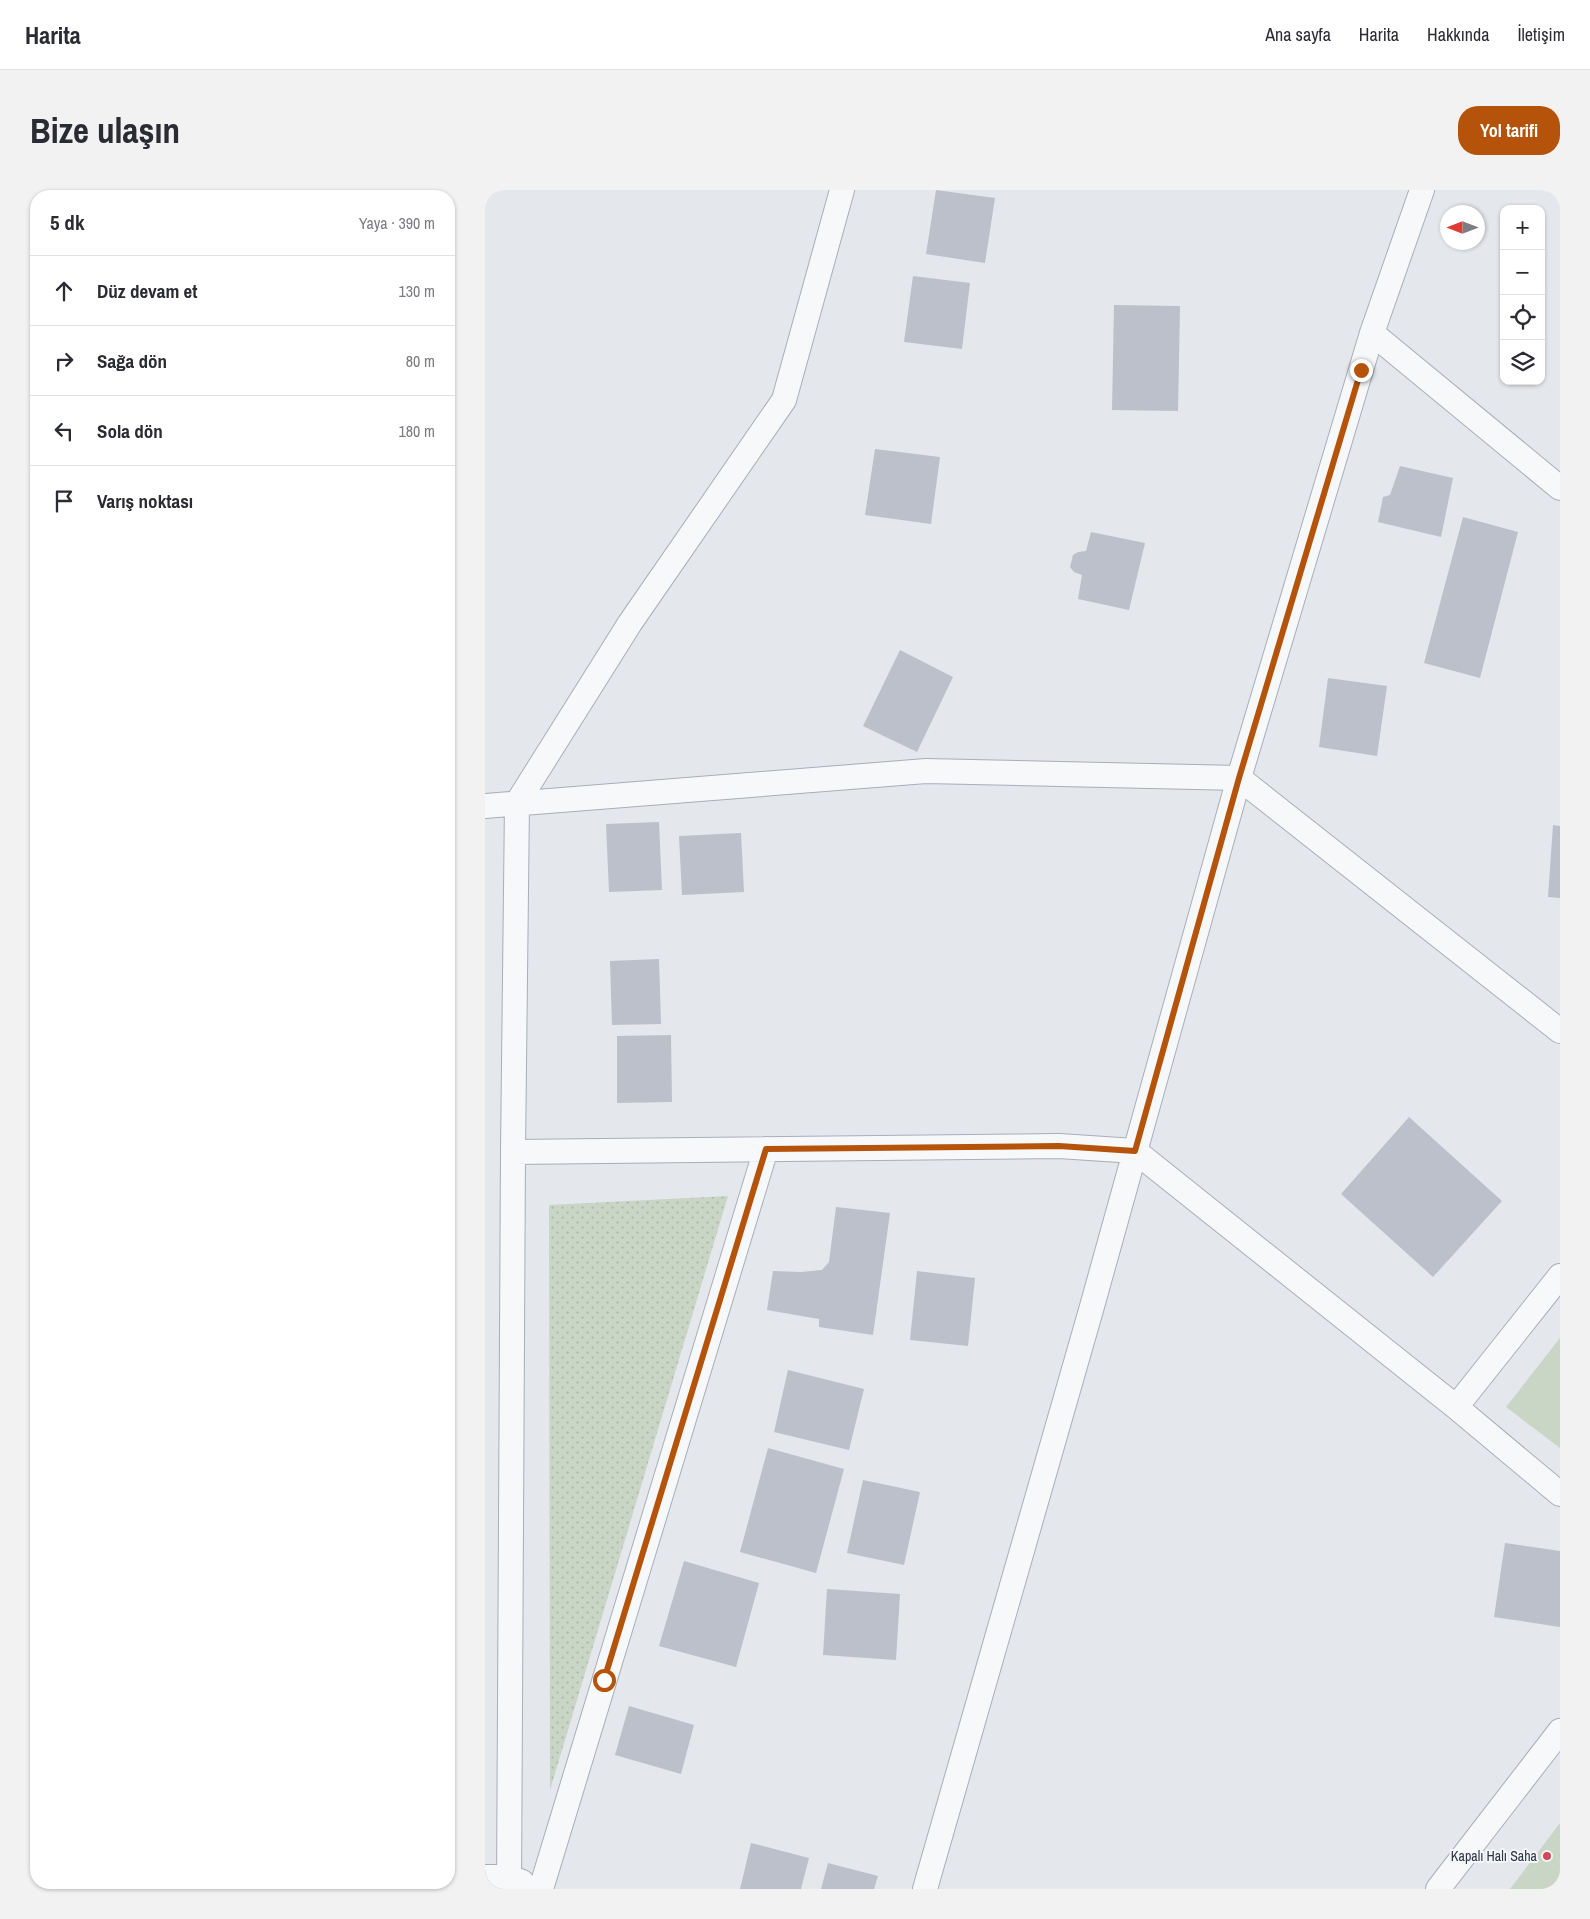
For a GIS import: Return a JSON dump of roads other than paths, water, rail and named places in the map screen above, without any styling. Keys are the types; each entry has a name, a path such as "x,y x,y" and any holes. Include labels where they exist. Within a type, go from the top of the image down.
{"street":[{"path":"509,1883 517,803 630,623 784,400 842,190"},
{"path":"925,1889 1239,778 1372,334 1422,190"},
{"path":"1372,334 1560,488"},
{"path":"485,806 926,771 1239,778 1560,1031"},
{"path":"513,1152 1059,1146 1135,1151 1456,1408 1560,1494"},
{"path":"485,1877 541,1889 766,1149"},
{"path":"1456,1408 1560,1276"},
{"path":"1438,1889 1560,1731"}],"place":[{"name":"Kapalı Halı Saha","path":"1547,1856"}]}
